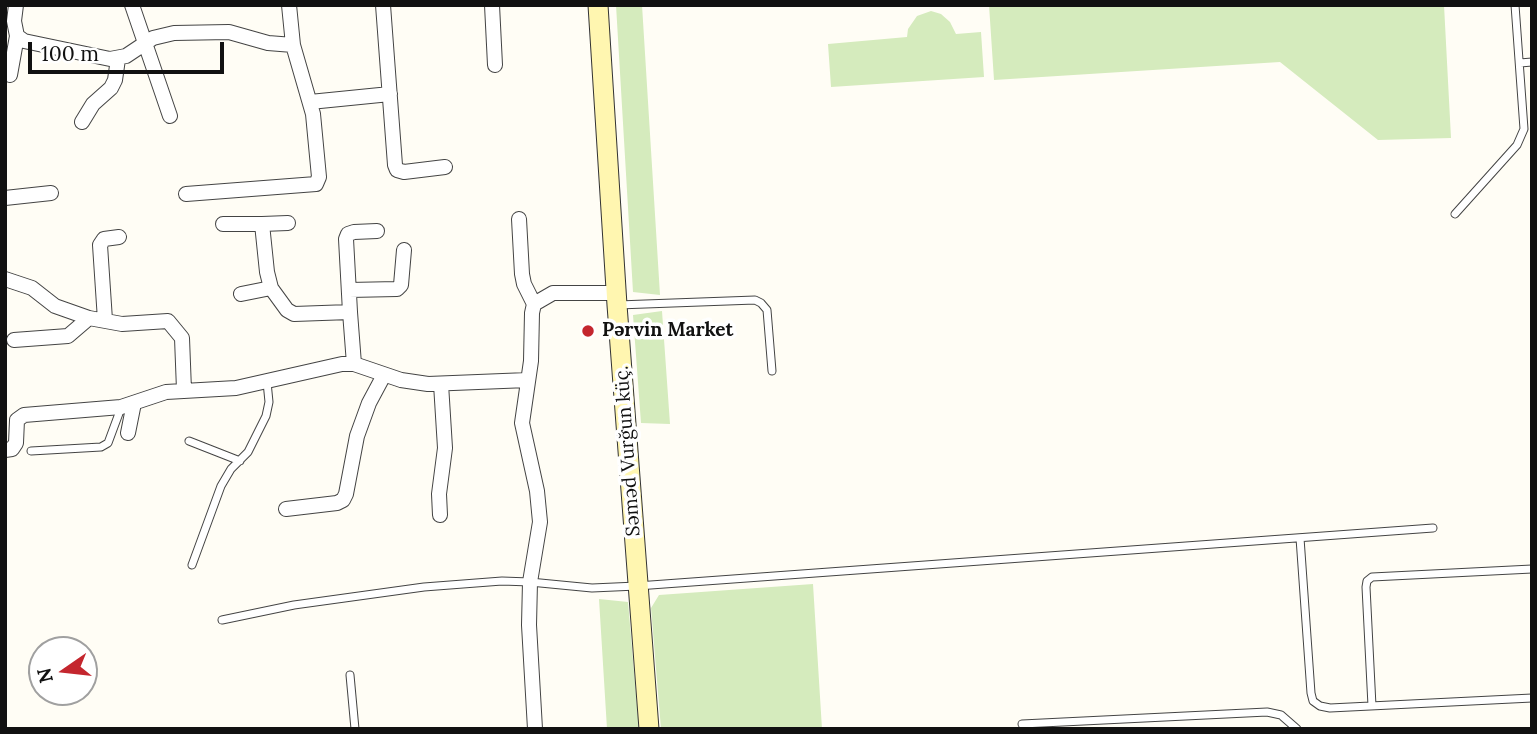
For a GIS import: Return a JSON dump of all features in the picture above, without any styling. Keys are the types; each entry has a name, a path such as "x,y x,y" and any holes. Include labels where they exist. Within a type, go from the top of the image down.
{"main road":[{"name":"Səməd Vurğun küç.","path":"598,5 649,729"}],"street":[{"path":"10,75 18,36 14,22 16,5"},
{"path":"132,5 170,116"},
{"path":"186,194 316,184 319,177 310,102 292,45 289,5"},
{"path":"383,5 395,165 397,170 445,167"},
{"path":"492,5 495,65"},
{"path":"18,36 24,41 118,59 144,42 174,33 229,32 268,43 292,45"},
{"path":"82,122 93,104 111,88 118,59"},
{"path":"310,102 390,94"},
{"path":"5,198 51,193"},
{"path":"519,219 522,274 534,304"},
{"path":"223,224 288,223"},
{"path":"262,224 271,288 287,310 294,314 350,312"},
{"path":"354,364 346,239 348,234 354,232 377,231"},
{"path":"105,320 100,245 104,239 119,237"},
{"path":"349,290 397,289 401,285 404,250"},
{"path":"5,279 32,288 55,306 89,318 122,324 168,321 182,338 184,390"},
{"path":"241,294 271,288"},
{"path":"535,729 529,625 530,582 540,522 537,491 522,423 531,361 531,313 534,304 553,293 617,299"},
{"path":"14,340 68,336 89,318"},
{"path":"5,450 12,449 16,443 17,419 24,415 127,405 152,395 184,390 221,391 324,366 354,364 401,380 441,384 528,380"},
{"path":"286,509 343,500 357,436 383,375"},
{"path":"440,515 439,494 445,448 441,384"},
{"path":"127,405 128,433"}],"lane":[{"path":"1455,214 1517,145 1524,129 1516,5"},
{"path":"1520,63 1532,62"},
{"path":"617,299 755,300 766,310 772,370"},
{"path":"192,565 221,486 232,469 248,453 266,416 269,402 267,381"},
{"path":"31,450 101,447 108,443 127,405"},
{"path":"189,442 240,461"},
{"path":"222,620 294,605 424,587 530,582 592,588 637,586 1433,527"},
{"path":"1300,538 1311,693 1313,701 1320,706 1330,708 1532,698"},
{"path":"1372,706 1367,581 1372,577 1532,569"},
{"path":"350,675 355,729"},
{"path":"1022,724 1267,712 1281,715 1297,729"}],"green space":[{"path":"616,5 642,5 660,295 633,292"},
{"path":"989,5 1444,5 1451,138 1378,140 1280,62 994,80"},
{"path":"931,11 941,14 950,22 956,34 981,32 984,77 831,87 828,44 907,37 908,29 917,16"},
{"path":"662,311 670,424 641,423 633,315"},
{"path":"813,584 822,729 661,729 651,608 659,595"},
{"path":"599,599 628,602 639,729 607,729"}],"place":[{"name":"Pərvin Market","path":"588,331"}]}
